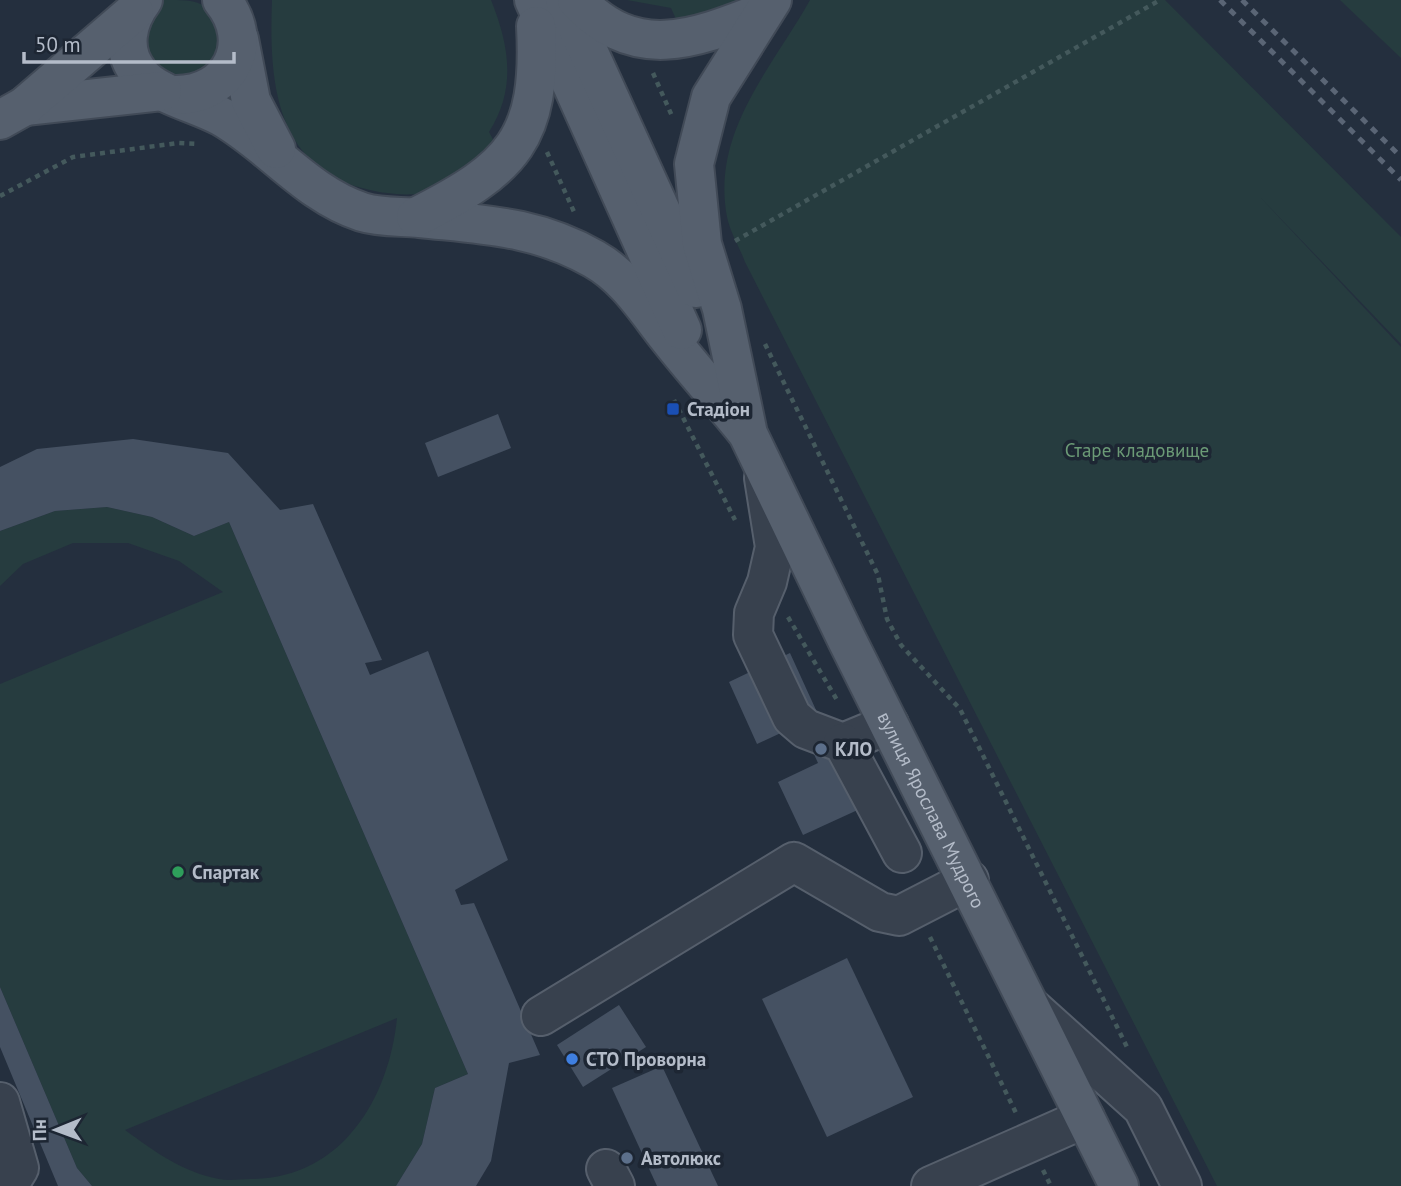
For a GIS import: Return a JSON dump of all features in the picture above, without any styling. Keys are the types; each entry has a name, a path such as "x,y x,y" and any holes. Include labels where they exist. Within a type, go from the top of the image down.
{"main road":[{"path":"577,0 611,30 652,40 705,35 768,6"},
{"path":"545,1 721,379"},
{"path":"416,217 470,189 497,168 516,145 531,114 545,1"},
{"path":"140,3 127,42 130,58 148,83 223,118 285,163 312,187 345,205 383,216 416,217 549,236 597,260 721,379"},
{"path":"13,113 140,3"},
{"path":"721,379 722,309 702,244 694,164 711,97 768,6"},
{"path":"233,15 251,102 285,163"},
{"path":"13,113 169,93 202,92 215,85 233,64 233,15"},
{"name":"вулиця Ярослава Мудрого","path":"721,379 1119,1186"}],"lane":[{"path":"755,448 775,547 767,582 754,613 753,635 792,717 806,729 843,743 902,853"},
{"path":"843,743 889,724"},
{"path":"541,1016 794,862 880,912 899,916 969,880"},
{"path":"1031,1007 1143,1108 1182,1186"},
{"path":"0,1102 19,1168 8,1186"},
{"path":"931,1186 1085,1118"}],"path":[{"path":"731,243 1160,0"},
{"path":"652,70 674,120"},
{"path":"542,141 577,217"},
{"path":"0,195 73,157 178,143 209,145"},
{"path":"761,337 878,575 887,619 901,645 960,709 1127,1048"},
{"path":"670,393 737,523"},
{"path":"786,614 838,702"},
{"path":"916,908 1051,1186"}],"green space":[{"path":"163,0 194,2 211,13 222,32 212,65 189,74 174,75 160,67 143,50 154,6"},
{"path":"272,0 491,0 502,33 507,66 504,99 489,132 497,147 442,185 419,194 370,190 338,179 314,163 296,142 284,117 276,90 271,30"},
{"path":"627,0 744,0 680,28 671,8"},
{"name":"Старе кладовище","path":"810,0 1165,0 1401,237 1401,344 1259,196 1401,347 1401,1186 1217,1186 745,262 727,217 724,186 728,157 748,102"},
{"path":"1340,0 1401,0 1401,58"},
{"name":"Спартак","path":"107,507 152,517 194,536 229,522 468,1074 435,1088 422,1144 396,1186 92,1186 77,1168 0,987 0,684 223,592 179,561 128,543 73,543 23,564 0,586 0,531 55,511","holes":["397,1018 392,1048 371,1105 355,1129 335,1149 311,1165 283,1175 231,1180 206,1176 169,1160 125,1130"]}],"building":[{"path":"498,414 511,448 438,477 425,443"},
{"path":"133,439 228,453 280,510 313,504 382,660 365,663 370,675 428,651 508,860 455,890 461,905 474,903 540,1055 509,1063 491,1161 476,1186 396,1186 422,1144 435,1088 468,1074 229,522 194,536 152,517 107,507 55,511 0,531 0,467 37,449"},
{"name":"КЛО","path":"790,653 816,710 813,712 862,808 803,835 778,782 818,763 800,724 757,744 729,682"},
{"path":"847,958 913,1097 827,1137 762,999"},
{"path":"0,987 77,1168 92,1186 58,1186 0,1047"},
{"path":"619,1005 646,1047 583,1087 557,1045"},
{"path":"662,1066 718,1186 657,1186 612,1088"}],"railway":[{"path":"1220,0 1401,180"},
{"path":"1242,0 1401,157"}],"place":[{"name":"Стадіон","path":"673,409"},
{"name":"КЛО","path":"821,749"},
{"name":"Спартак","path":"178,872"},
{"name":"СТО Проворна","path":"572,1059"},
{"name":"Автолюкс","path":"627,1158"}]}
